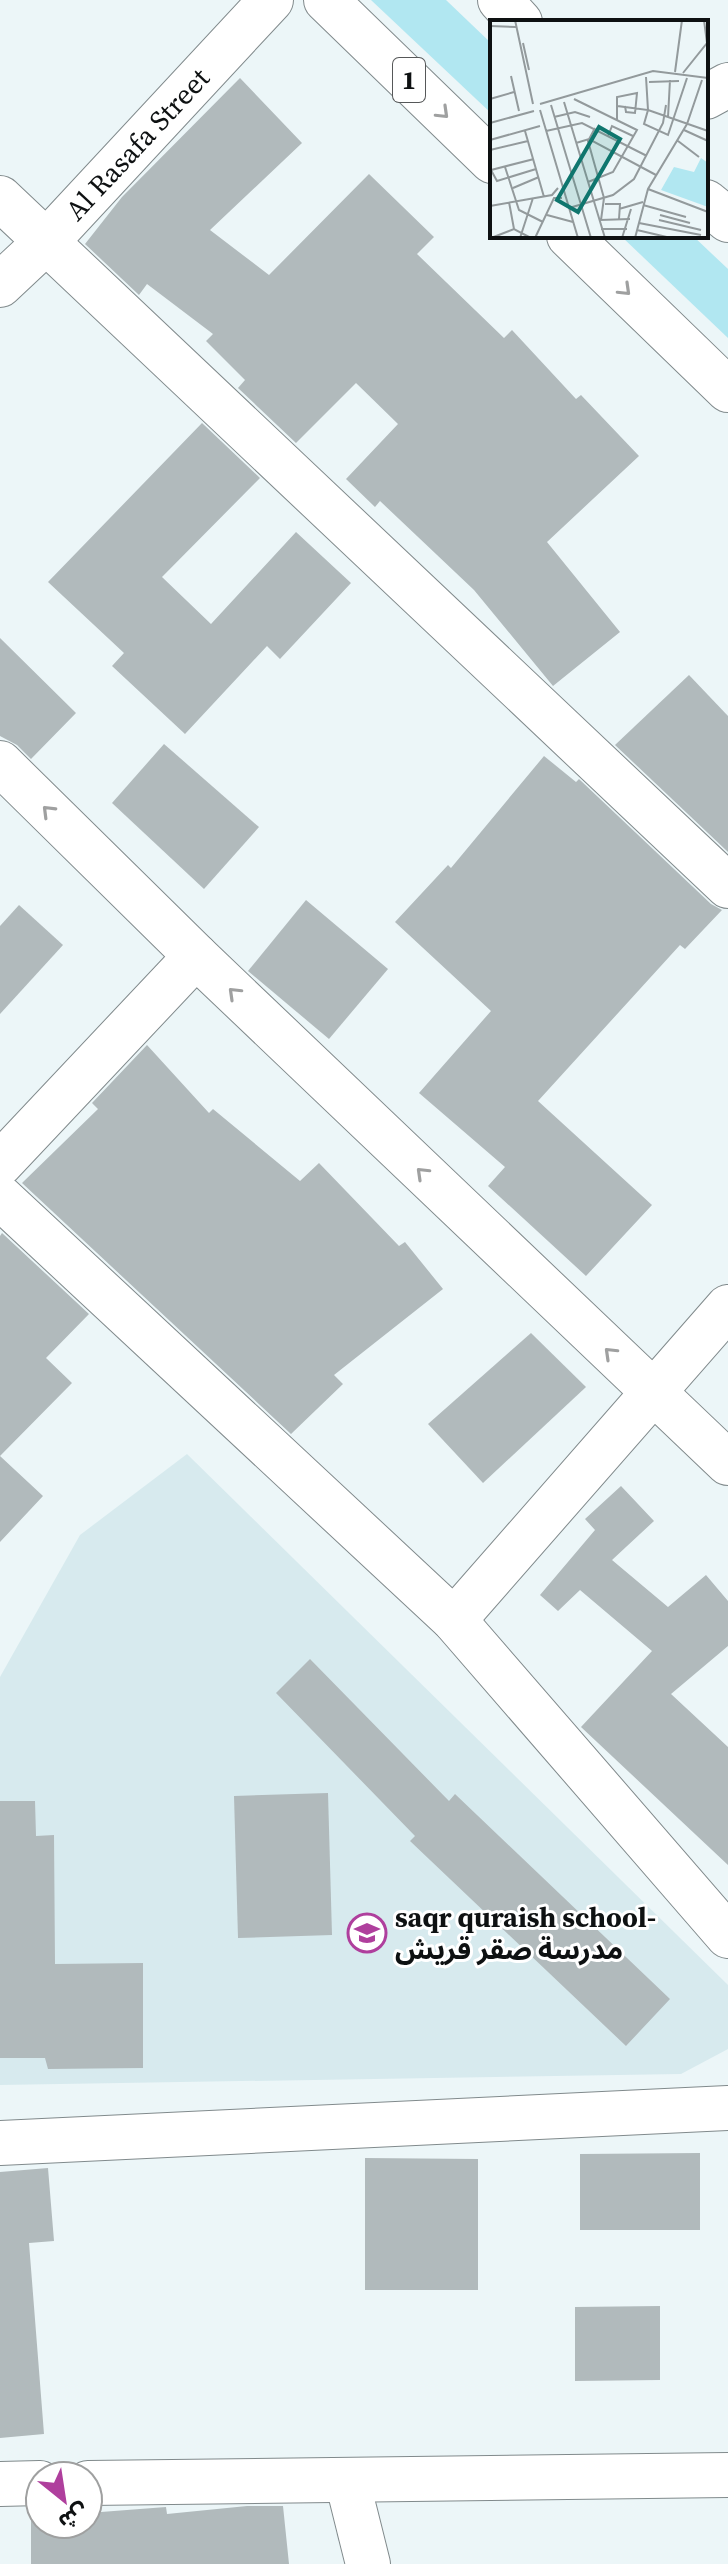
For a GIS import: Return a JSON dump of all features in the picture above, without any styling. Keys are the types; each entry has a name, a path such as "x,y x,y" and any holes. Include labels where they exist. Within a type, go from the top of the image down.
{"street":[{"name":"Al Rasafa Street","path":"0,285 48,240 271,0"},
{"name":"1","path":"326,0 490,159"},
{"path":"500,0 518,20"},
{"path":"708,96 728,85"},
{"path":"0,198 48,240 728,886"},
{"path":"708,204 728,220"},
{"path":"571,238 728,390"},
{"path":"0,763 196,956 652,1394 728,1463"},
{"path":"0,1164 196,956"},
{"path":"0,1197 454,1620 728,1936"},
{"path":"454,1620 728,1307"},
{"path":"0,2143 728,2108"},
{"path":"104,2483 728,2475"},
{"path":"347,2480 368,2564"},
{"path":"0,2484 24,2483"}],"shaded area":[{"path":"371,0 446,0 490,42 490,112"},
{"path":"623,238 695,238 728,269 728,338"},
{"path":"187,1454 728,1985 728,2049 681,2074 0,2085 0,1677 80,1535"}],"building":[{"path":"240,78 302,143 210,230 269,275 369,174 434,237 417,254 504,338 512,330 576,399 581,395 639,456 547,542 620,632 553,686 474,590 380,501 375,507 346,479 398,424 356,383 296,443 238,388 245,380 206,341 213,334 147,284 139,295 85,244 122,197"},
{"path":"202,423 260,478 162,577 211,624 296,532 351,583 280,659 267,646 185,734 112,666 124,653 48,582"},
{"path":"0,638 76,713 31,759 17,745 0,736"},
{"path":"689,675 728,716 728,852 615,745"},
{"path":"164,744 259,827 204,889 112,803"},
{"path":"544,756 576,782 579,779 711,904 722,910 685,949 680,945 538,1101 652,1205 586,1276 488,1186 505,1167 419,1093 491,1011 395,922 448,865 451,868"},
{"path":"306,900 388,969 329,1039 248,971"},
{"path":"19,905 63,945 0,1014 0,926"},
{"path":"147,1045 209,1113 213,1109 300,1181 319,1163 399,1246 405,1242 443,1289 334,1375 343,1384 291,1434 22,1183 98,1109 92,1103"},
{"path":"2,1233 89,1314 46,1358 72,1383 0,1456"},
{"path":"531,1333 586,1387 483,1483 428,1424"},
{"path":"0,1456 43,1496 0,1542"},
{"path":"621,1486 654,1521 612,1560 668,1607 706,1575 728,1601 728,1646 671,1694 728,1747 728,1865 581,1727 652,1651 580,1590 558,1611 540,1595 595,1530 585,1519"},
{"path":"310,1659 449,1801 455,1794 670,1999 626,2046 410,1841 415,1836 276,1693"},
{"path":"328,1793 332,1935 238,1938 234,1796"},
{"path":"0,1801 35,1801 36,1836 54,1835 55,1964 143,1963 143,2068 48,2069 45,2058 0,2058"},
{"path":"700,2153 700,2230 580,2230 580,2154"},
{"path":"365,2158 478,2159 478,2290 365,2290"},
{"path":"48,2168 54,2241 29,2243 44,2434 0,2438 0,2172"},
{"path":"660,2306 660,2380 575,2381 575,2307"},
{"path":"247,2506 283,2506 289,2564 31,2564 31,2540 104,2540 104,2512 166,2507 167,2514"}],"place":[{"name":"saqr quraish school- مدرسة صقر قريش","path":"367,1933"}]}
